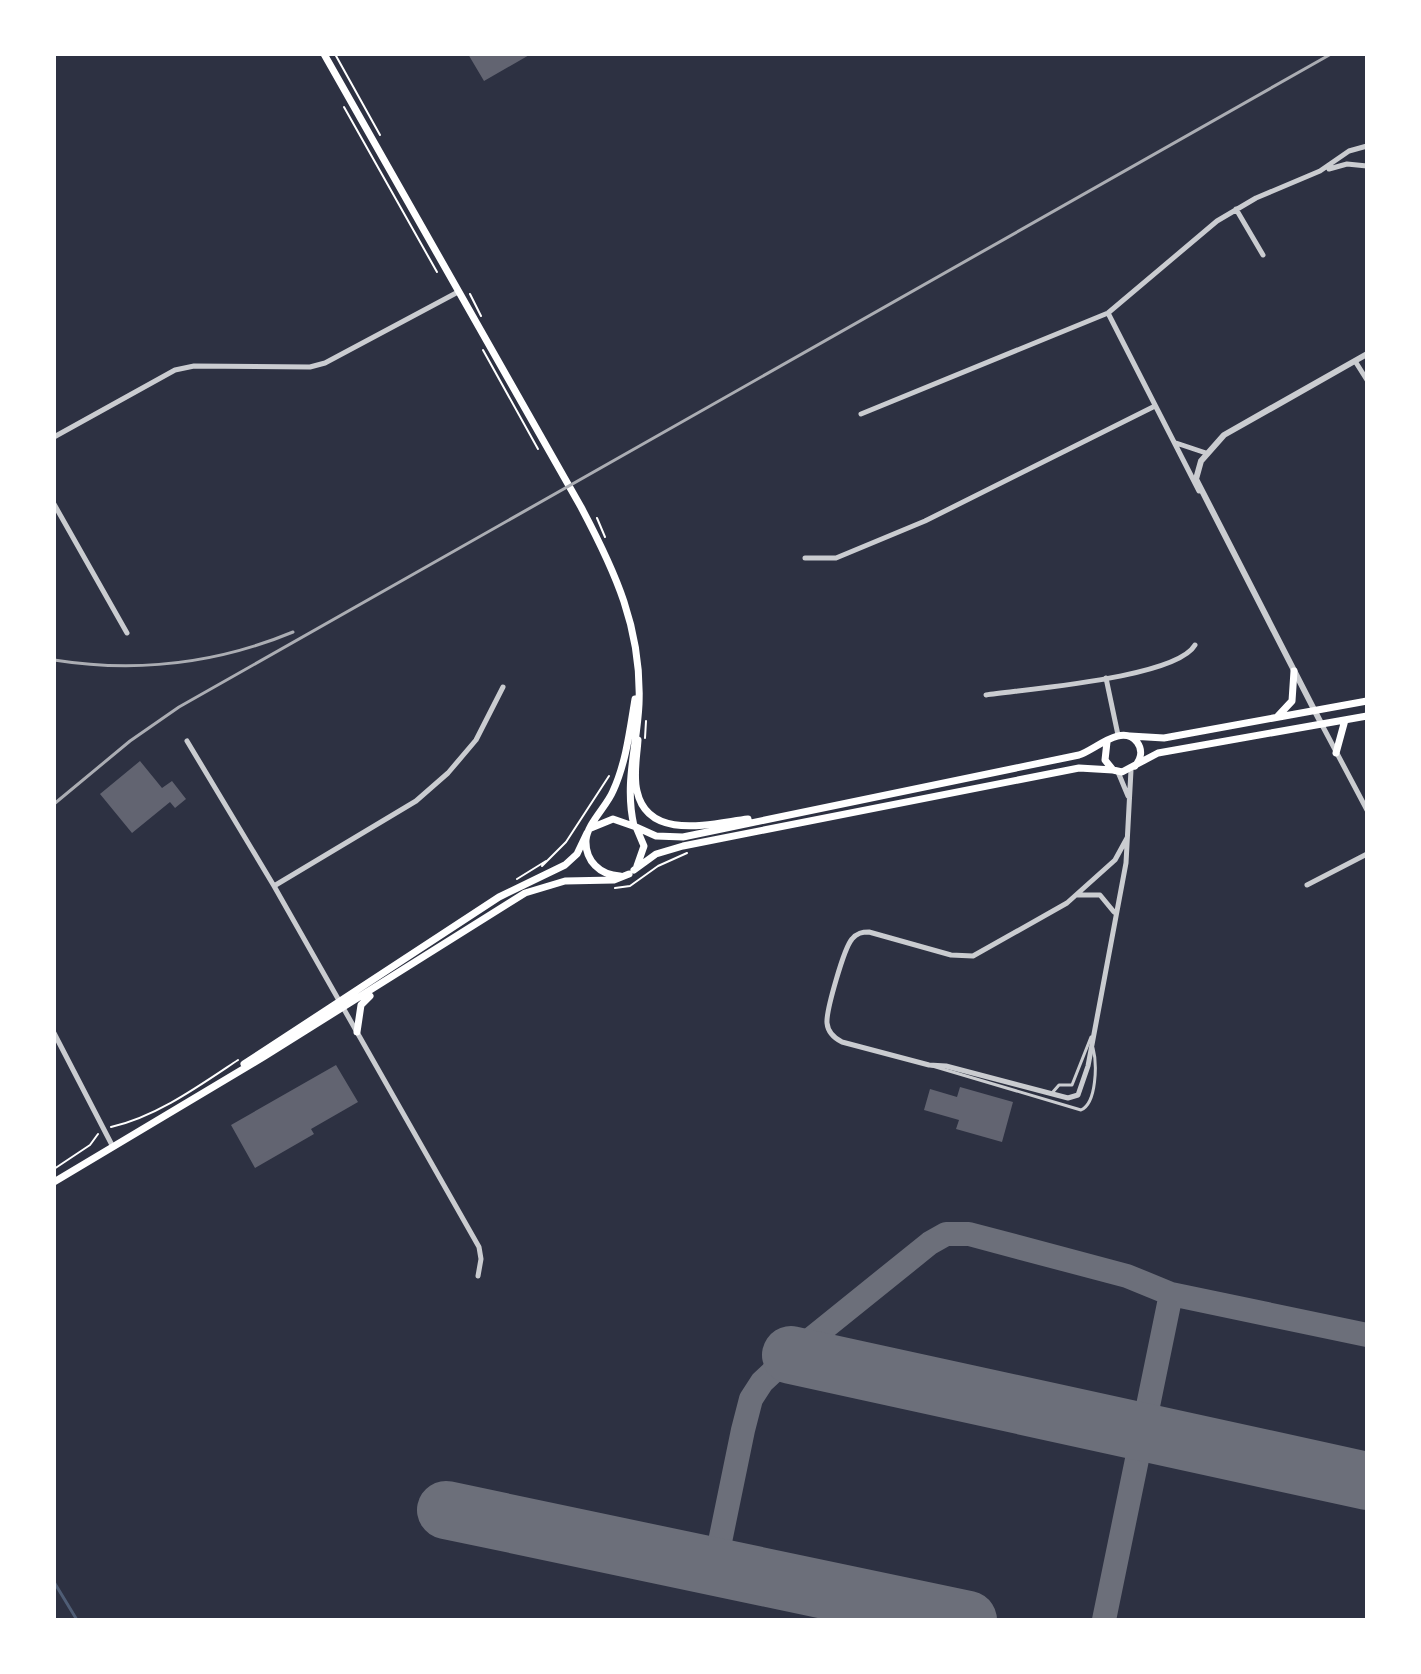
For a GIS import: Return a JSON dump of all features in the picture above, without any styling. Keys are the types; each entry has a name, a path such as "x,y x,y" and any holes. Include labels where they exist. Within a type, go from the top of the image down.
{"main road":[{"path":"324,54 581,507 619,582 633,629 638,669 637,791 655,818 684,827 784,815"},
{"path":"215,1086 338,1000 519,885 565,865 577,854 617,781 630,727 638,669"},
{"path":"1276,718 1292,701 1294,671"},
{"path":"589,831 613,819 656,836 674,838 1079,755 1118,736 1164,738 1367,701"},
{"path":"631,872 644,846 635,827 628,785 639,706"},
{"path":"54,1182 534,889 575,879 614,880 656,854 683,846 1087,767 1116,771 1133,768 1158,753 1367,716"},
{"path":"1336,753 1345,720"},
{"path":"1118,736 1138,744 1141,756 1133,768"},
{"path":"1116,771 1103,754 1118,736"},
{"path":"589,831 588,852 596,867 611,876 631,872"},
{"path":"357,1032 361,1005 367,998 440,945"}],"street":[{"path":"1320,171 1349,151 1367,146"},
{"path":"861,414 1108,313 1217,221 1236,209 1320,171 1347,164 1367,166"},
{"path":"1236,209 1263,255"},
{"path":"54,437 175,370 194,366 310,367 325,363 458,292"},
{"path":"1108,313 1367,810"},
{"path":"1199,491 1198,469 1206,453 1224,435 1367,354"},
{"path":"1355,361 1367,380"},
{"path":"805,558 836,558 925,521 1155,406"},
{"path":"1173,439 1181,447 1206,453"},
{"path":"54,504 127,633"},
{"path":"986,695 1106,678 1171,664 1190,653 1195,645"},
{"path":"1106,678 1118,736"},
{"path":"274,886 416,801 448,773 476,740 503,687"},
{"path":"187,741 274,886 479,1247 478,1276"},
{"path":"1115,916 1107,900 1096,893 1081,894 973,956 951,955 861,932 851,940 828,1010 827,1025 831,1034 842,1042 1072,1098 1080,1093 1126,863 1128,797 1133,768"},
{"path":"1116,771 1128,797"},
{"path":"1067,903 1115,860 1127,838"},
{"path":"1307,885 1367,854"},
{"path":"54,1033 113,1147"}],"lane":[{"path":"929,1065 1081,1110 1090,1104 1096,1067 1092,1037"},
{"path":"1052,1093 1059,1085 1072,1085 1092,1037"}],"path":[{"path":"339,98 438,273"},
{"path":"483,354 541,454"},
{"path":"645,743 647,722"},
{"path":"546,861 566,842 612,773"},
{"path":"54,1169 90,1145 94,1136 161,1108 249,1053"}],"building":[{"path":"468,54 531,54 484,81"},
{"path":"140,761 162,788 172,781 186,799 175,808 170,802 132,833 100,794"},
{"path":"336,1065 358,1102 311,1129 314,1134 255,1168 231,1125"},
{"path":"960,1087 1013,1102 1002,1142 956,1129 959,1120 924,1110 930,1089 957,1097"}],"waterway":[{"path":"54,1582 77,1620"}],"taxiway":[{"path":"715,1566 743,1430 751,1399 762,1382 930,1243 946,1234 969,1234 1127,1276 1171,1294 1367,1335"},
{"path":"1104,1620 1171,1294"}],"runway":[{"path":"791,1355 1367,1481"},
{"path":"446,1510 968,1620"}],"railway":[{"path":"54,804 130,741 179,707 1331,54"},
{"path":"54,660 115,666 175,663 235,652 293,632"}]}
